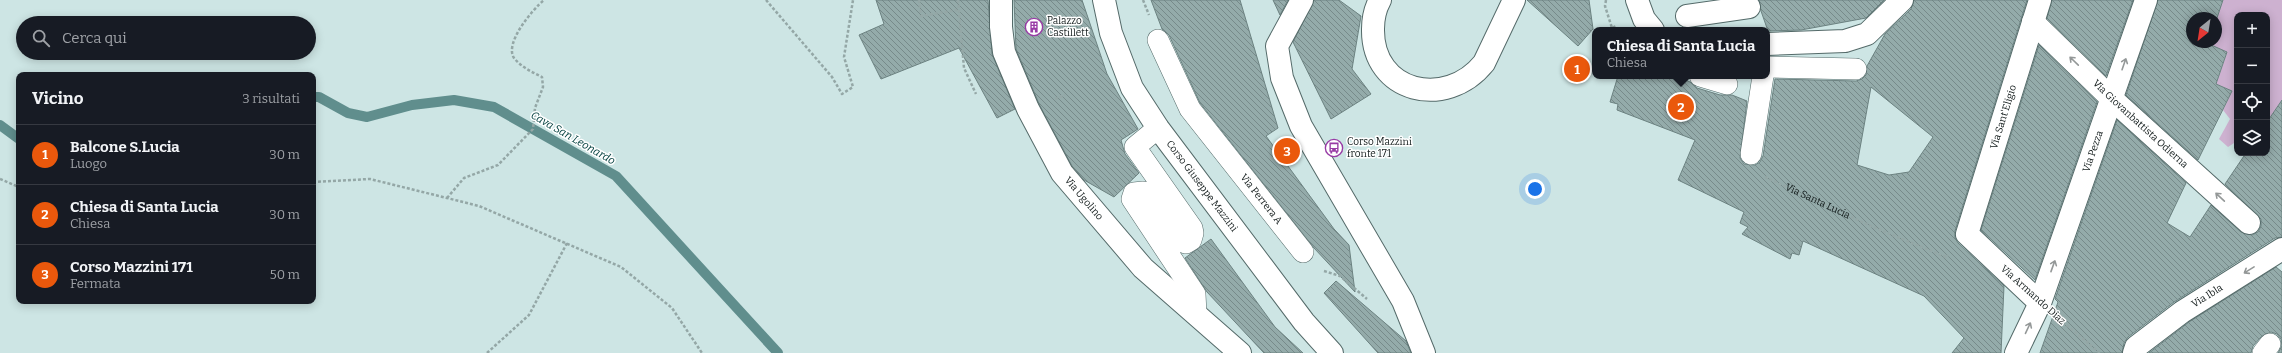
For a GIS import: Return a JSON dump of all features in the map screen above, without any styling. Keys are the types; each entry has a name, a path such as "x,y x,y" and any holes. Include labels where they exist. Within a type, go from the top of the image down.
{"street":[{"name":"Via Ugolino","path":"1001,0 1001,27 1004,52 1028,109 1062,173 1143,268 1240,353"},
{"name":"Corso Giuseppe Mazzini","path":"1104,0 1111,33 1132,88 1158,128 1304,322 1332,353"},
{"path":"1302,0 1277,46 1282,78 1301,126 1403,301 1424,353"},
{"path":"1380,0 1373,20 1373,39 1383,65 1400,82 1420,90 1432,91 1452,88 1469,79 1477,72 1484,63 1514,0"},
{"path":"1637,0 1637,5 1644,19 1651,27"},
{"path":"1770,44 1839,42 1867,34 1902,0"},
{"name":"Via Sant'Eligio","path":"1967,234 2040,0"},
{"name":"Via Pezza","path":"2016,353 2040,303 2146,0"},
{"path":"1688,16 1749,7"},
{"name":"Via Giovanbattista Odierna","path":"2033,22 2112,99 2249,224"},
{"name":"Via Perrera A","path":"1158,40 1190,109 1303,252"},
{"path":"1770,67 1856,69"},
{"path":"1710,79 1727,84"},
{"path":"1751,154 1763,79"},
{"path":"1158,128 1135,147 1192,228 1194,233 1191,240 1186,243 1177,240 1143,192 1134,193 1132,199 1195,294 1196,314"},
{"name":"Via Armando Diaz","path":"1967,234 2040,303"},
{"name":"Via Ibla","path":"2135,350 2182,312 2282,249"}],"path":[{"path":"447,198 464,178 498,165 533,129 535,108 543,87 542,77 525,68 513,57 512,44 518,32 544,0"},
{"path":"766,0 832,78 842,94 853,87 844,57 853,0"},
{"path":"919,0 921,16 958,10"},
{"path":"958,0 964,68 976,94"},
{"name":"Via Santa Lucia","path":"1751,154 1749,170 1873,227 1946,257 1967,234"},
{"path":"0,179 16,186"},
{"path":"316,182 370,180 447,198 479,206 567,243 621,267 672,308 702,353"},
{"path":"487,353 529,315 567,243"},
{"path":"1303,252 1324,271 1340,276 1382,311 1403,301"},
{"name":"Via Armando Diaz","path":"2040,303 2100,353"}],"shaded area":[{"path":"2223,0 2282,0 2282,100 2270,118 2270,12 2234,12 2234,143 2228,147 2219,139 2230,119 2223,110 2232,91 2216,84 2227,53 2217,48 2222,48 2222,12 2219,12"}],"building":[{"path":"876,0 988,0 992,54 1015,109 997,118 959,48 881,79 859,35 884,24"},
{"path":"1014,0 1082,0 1107,74 1138,129 1121,140 1125,154 1139,173 1114,197 1084,180 1072,166 1039,104 1016,49"},
{"path":"1151,0 1240,0 1278,128 1266,136 1334,229 1349,245 1355,292 1314,248 1200,103 1169,35 1162,29"},
{"path":"1273,0 1288,0 1280,15"},
{"path":"1314,0 1339,0 1361,16 1352,69 1371,94 1331,119 1293,42"},
{"path":"1527,0 1589,0 1592,30 1578,46"},
{"path":"1759,0 1884,0 1866,18 1801,30 1770,31 1770,27 1767,27"},
{"path":"1914,0 2027,0 1955,231 1955,238 1958,243 2004,286 2001,353 1952,353 1964,338 1924,296 1803,241 1799,255 1792,253 1790,259 1742,234 1748,227 1740,223 1744,212 1678,180 1695,140 1617,110 1618,104 1610,102 1617,79 1684,79 1697,88 1720,95 1732,95 1747,101 1740,158 1744,164 1755,165 1760,162 1763,156 1775,79 1856,81 1862,79 1866,75 1867,66 1885,34 1911,9","holes":["1871,87 1933,137 1909,172 1889,175 1857,165"]},
{"path":"2052,0 2133,0 2106,76 2047,18"},
{"path":"2158,0 2223,0 2219,12 2186,12 2186,48 2218,48 2227,52 2216,84 2232,91 2198,160 2126,95"},
{"path":"2039,45 2097,102 2035,280 1981,230"},
{"path":"2282,100 2282,237 2275,238 2174,302 2128,337 2124,343 2122,353 2040,353 2058,302 2055,299 2117,120 2186,183 2167,223 2190,237 2211,205 2241,232 2252,235 2258,232 2261,226 2261,219 2225,184 2244,156 2270,156 2270,118"},
{"path":"1211,239 1275,327 1303,353 1264,353 1207,292 1185,258"},
{"path":"2276,267 2282,272 2282,346 2281,339 2277,334 2271,332 2261,337 2253,346 2251,353 2149,353 2189,322"},
{"path":"1336,281 1406,341 1411,353 1378,353 1324,293"},
{"path":"2282,346 2282,353 2278,353"}],"waterway":[{"name":"Cava San Leonardo","path":"316,97 319,97 348,113 367,117 412,105 454,100 494,107 616,176 778,353"},
{"name":"Cava San Leonardo","path":"0,125 16,137"}],"place":[{"name":"Palazzo Castillett","path":"1034,27"},
{"name":"Balcone S.Lucia","path":"1577,69"},
{"name":"Chiesa di Santa Lucia","path":"1681,107"},
{"name":"Corso Mazzini fronte 171","path":"1334,148"},
{"name":"Corso Mazzini 171","path":"1287,151"}]}
